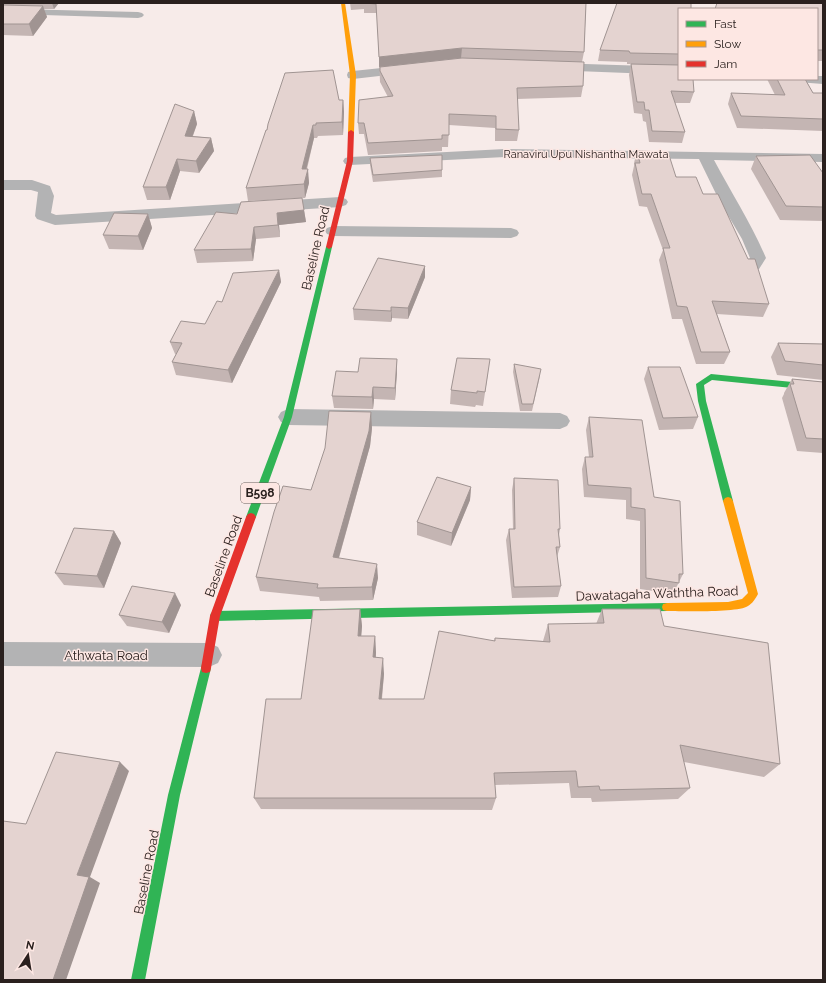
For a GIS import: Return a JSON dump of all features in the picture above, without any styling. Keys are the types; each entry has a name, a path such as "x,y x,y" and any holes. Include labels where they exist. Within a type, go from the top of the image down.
{"main road":[{"name":"Baseline Road","path":"138,980 174,795 209,655 216,616 288,417 350,161 353,75 343,3"},
{"name":"Dawatagaha Waththa Road","path":"216,616 728,606 745,603 753,594 702,401 700,384 711,377 823,388"}],"street":[{"path":"6,7 138,15"},
{"path":"541,66 678,71"},
{"path":"353,75 422,68"},
{"name":"Ranaviru Upu Nishantha Mawata","path":"350,161 505,153 823,158"},
{"path":"704,155 727,200 750,239 758,258 753,264"},
{"path":"3,185 32,185 45,189 48,197 43,209 43,216 56,220 340,202"},
{"path":"333,231 511,233"},
{"path":"288,417 560,421"},
{"name":"Athwata Road","path":"3,654 209,655"}],"building":[{"path":"364,3 586,3 584,52 462,48 379,57 376,4"},
{"path":"617,3 691,3 691,8 678,8 678,54 630,53 629,51 600,50"},
{"path":"717,3 823,3 823,50 818,50 818,8 715,8"},
{"path":"3,5 43,6 29,24 3,24"},
{"path":"462,58 584,62 583,86 517,88 519,130 496,129 496,116 449,114 449,135 442,135 442,139 368,143 364,123 358,123 359,100 393,96 380,71 380,67"},
{"path":"631,64 678,65 678,80 693,80 694,92 671,91 685,132 652,131 649,110 645,110 644,102 637,102"},
{"path":"333,70 339,100 343,100 342,122 316,123 316,125 313,125 302,169 308,169 304,184 246,188 267,130 285,73"},
{"path":"778,80 806,80 813,93 823,93 823,119 741,116 731,93 785,95"},
{"path":"175,104 194,111 185,136 211,138 196,161 177,159 166,187 143,187"},
{"path":"637,151 668,152 676,177 696,177 703,194 718,194 748,259 755,259 769,304 712,301 730,352 701,352 687,307 677,306 663,248 670,248 651,194 642,194 635,163 640,163"},
{"path":"442,155 442,170 373,175 370,158"},
{"path":"810,155 823,173 823,207 786,206 756,156"},
{"path":"302,198 304,210 277,213 278,225 254,227 251,249 194,250 216,212 237,214 241,202"},
{"path":"114,213 148,214 138,236 103,235"},
{"path":"378,258 425,266 408,308 391,307 391,311 353,309"},
{"path":"279,270 228,370 172,362 182,343 170,342 181,321 205,324 217,301 222,302 233,273"},
{"path":"778,343 823,344 823,365 785,361"},
{"path":"360,358 397,359 395,388 373,387 372,397 332,396 336,371 358,372"},
{"path":"457,358 490,359 485,392 477,391 477,393 451,390"},
{"path":"514,364 541,369 533,404 522,404"},
{"path":"648,367 680,367 698,417 663,418"},
{"path":"792,379 823,382 823,439 806,438 790,384 794,384"},
{"path":"329,411 371,412 369,431 333,557 377,564 372,587 317,588 318,584 256,577 274,512 283,486 311,490 325,448"},
{"path":"589,417 642,420 654,497 680,501 683,574 679,574 679,583 646,578 645,509 631,507 631,488 588,485 585,457 593,457"},
{"path":"437,477 471,487 452,533 417,522"},
{"path":"514,478 558,480 560,529 558,529 560,547 556,547 561,586 514,587 509,529 515,529"},
{"path":"74,528 114,531 97,576 55,573"},
{"path":"132,586 175,593 162,622 119,615"},
{"path":"360,609 358,636 375,636 373,657 383,658 379,699 424,699 439,631 495,641 495,638 550,642 548,624 604,623 602,609 660,609 664,626 768,643 780,764 680,745 690,788 600,790 599,786 578,787 576,771 494,773 496,798 254,798 266,699 301,699 313,610"},
{"path":"56,752 120,762 77,875 89,877 53,980 3,980 3,821 26,824"}],"traffic: fast":[{"path":"251,517 288,417 329,247"},
{"path":"728,501 702,401 700,384 711,377 823,388"},
{"path":"215,616 667,607"},
{"path":"138,980 174,795 206,668"}],"traffic: slow":[{"path":"343,3 353,75 351,132"},
{"path":"667,607 728,606 745,603 753,594 728,501"}],"traffic: jam":[{"path":"329,247 350,161 351,132"},
{"path":"206,668 215,616 251,517"}]}
